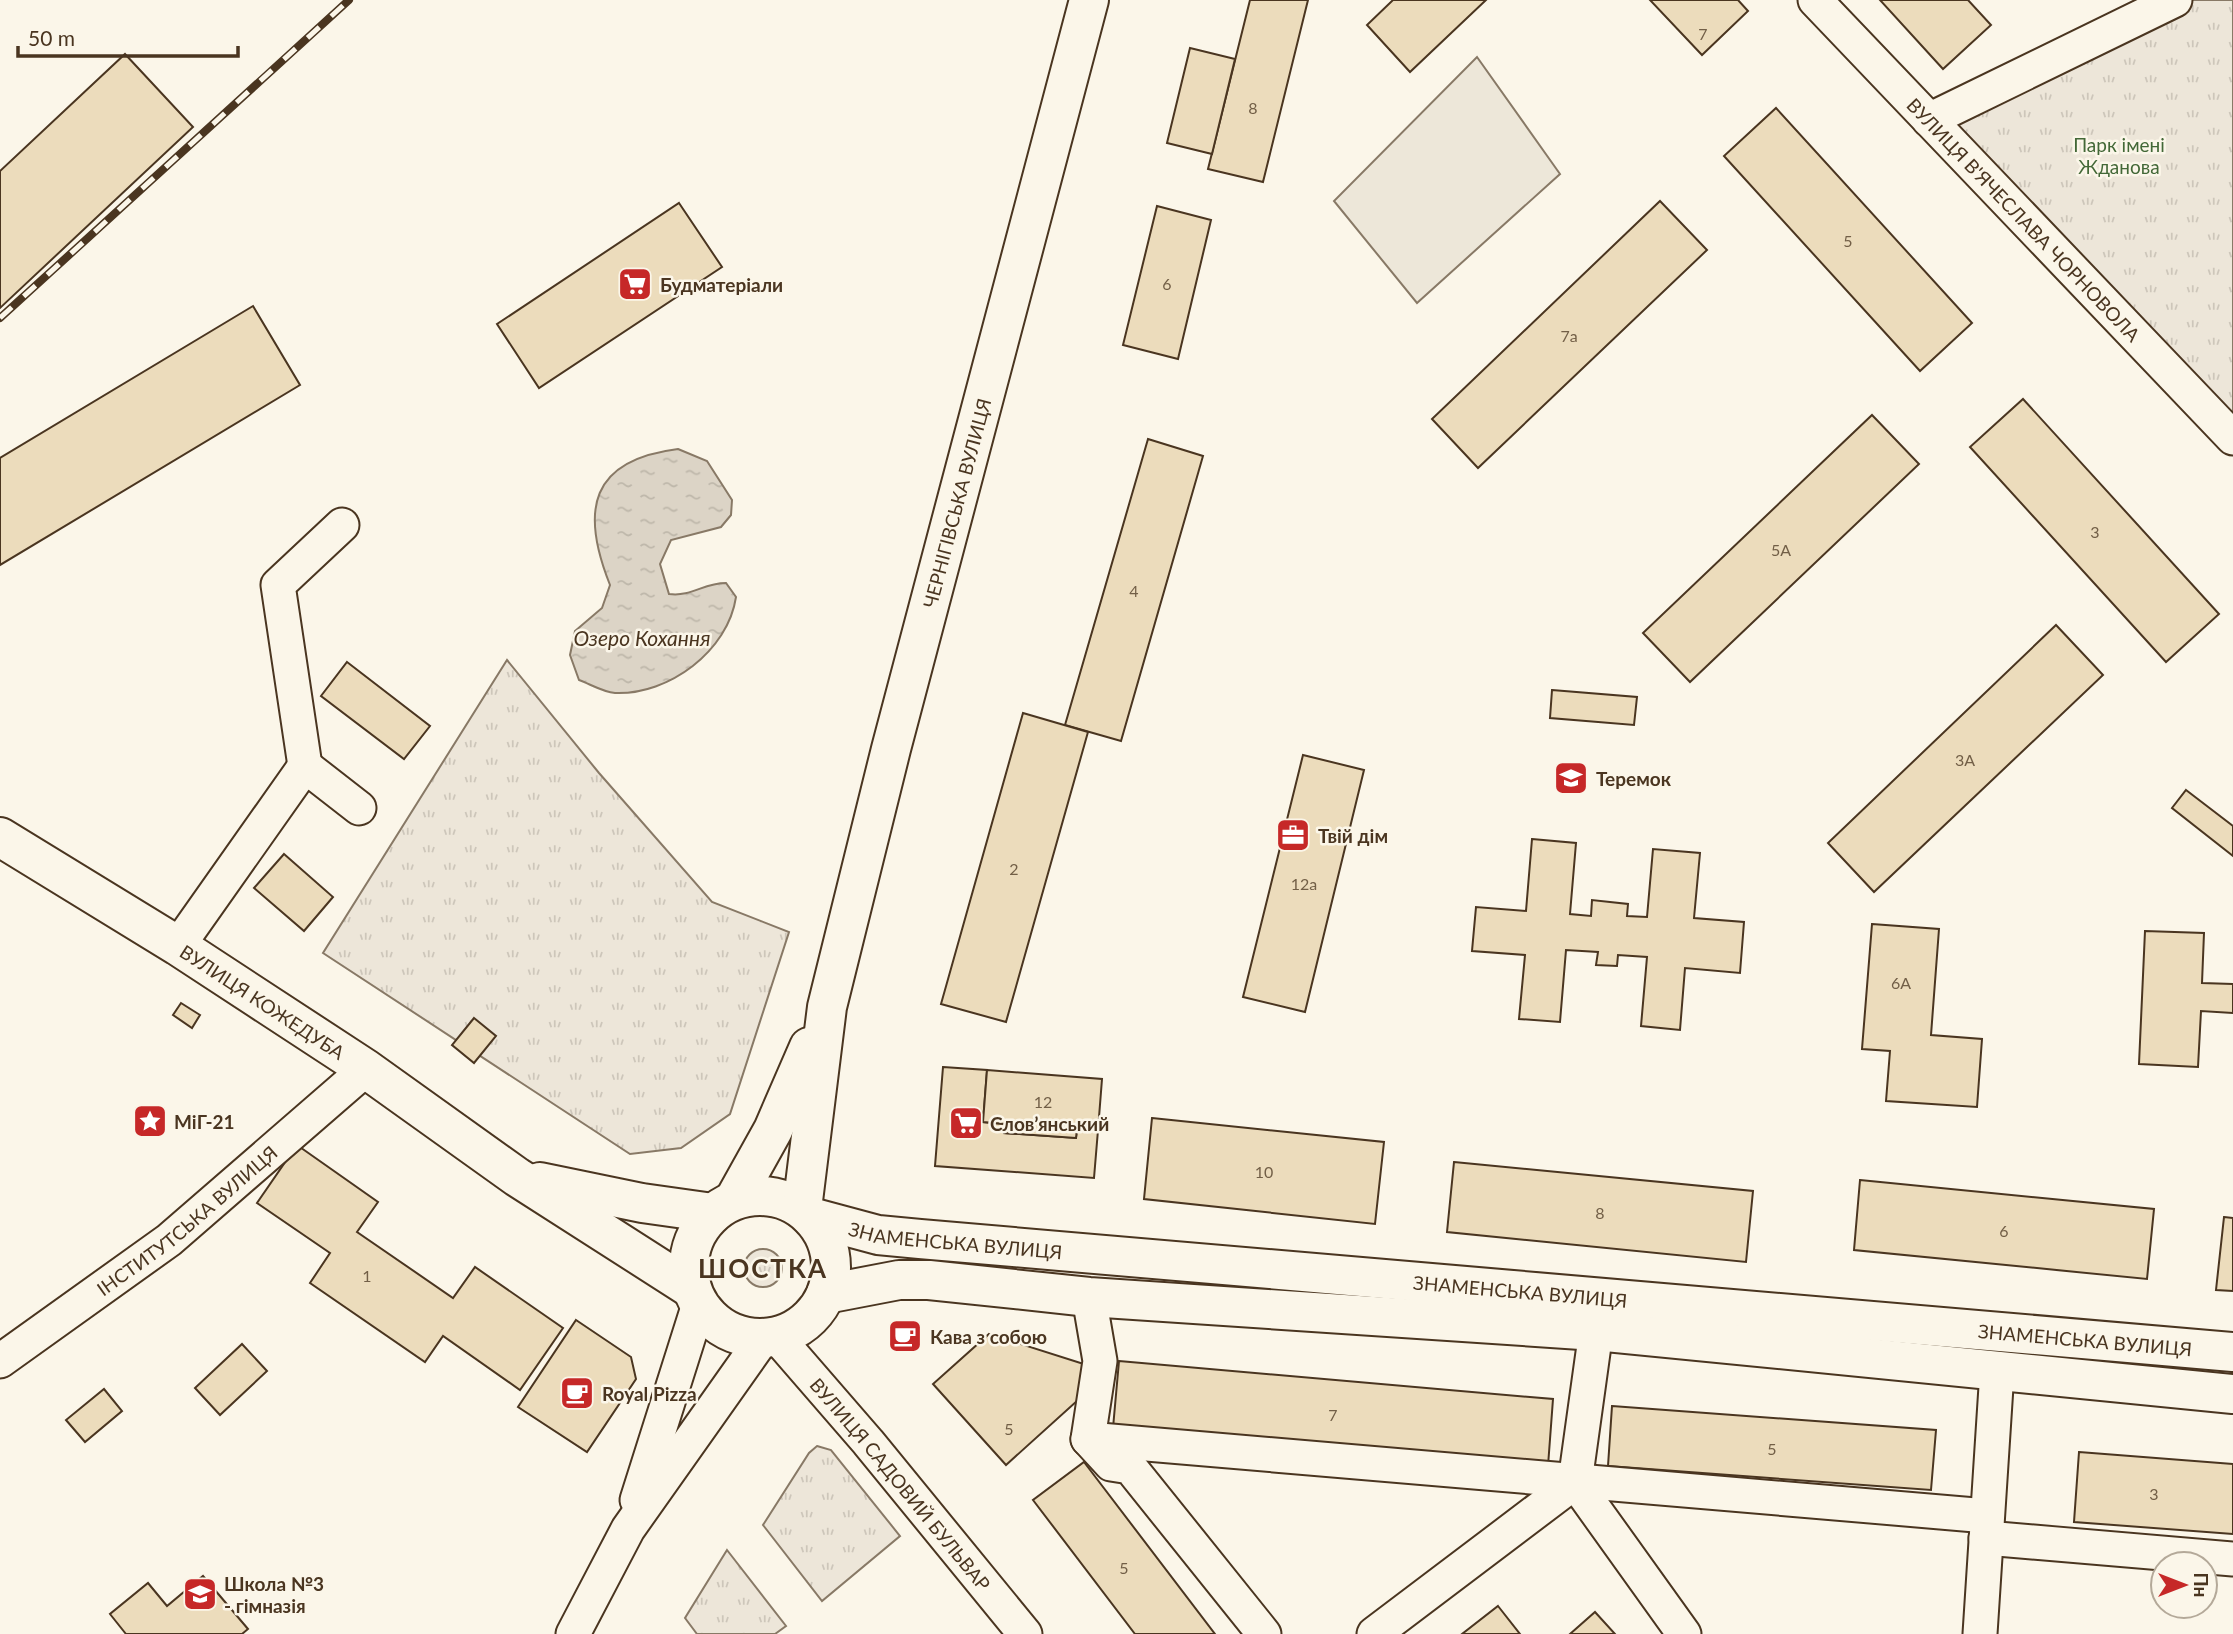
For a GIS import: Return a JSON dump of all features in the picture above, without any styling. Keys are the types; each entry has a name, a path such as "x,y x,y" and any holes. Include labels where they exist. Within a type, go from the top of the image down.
{"main road":[{"name":"ЧЕРНІГІВСЬКА ВУЛИЦЯ","path":"807,1213 827,1007 891,749 1089,0"},
{"name":"ВУЛИЦЯ КОЖЕДУБА","path":"0,837 177,946 366,1069 517,1177 696,1297"},
{"name":"ЧЕРНІГІВСЬКА ВУЛИЦЯ","path":"723,1207 773,1130 827,1007"},
{"name":"ВУЛИЦЯ КОЖЕДУБА","path":"517,1177 642,1203 723,1207"},
{"path":"769,1196 807,1213 823,1234 830,1254 831,1275 826,1294 806,1321 770,1337 747,1338 727,1330 708,1316 696,1297 689,1269 691,1248 699,1229 723,1207 769,1196"},
{"name":"ЗНАМЕНСЬКА ВУЛИЦЯ","path":"807,1213 878,1235 2233,1352"},
{"name":"ЗНАМЕНСЬКА ВУЛИЦЯ","path":"826,1294 899,1280 929,1280 1089,1297 1596,1331 2233,1394"}],"street":[{"name":"ВУЛИЦЯ В'ЯЧЕСЛАВА ЧОРНОВОЛА","path":"1815,0 2233,438"},
{"path":"1929,120 2175,0"},
{"path":"342,525 278,584 305,766 359,808"},
{"path":"177,946 305,766"},
{"name":"ІНСТИТУТСЬКА ВУЛИЦЯ","path":"0,1361 169,1240 366,1069"},
{"path":"628,1529 696,1297"},
{"path":"1088,1438 1100,1361 1089,1297"},
{"path":"1596,1331 1575,1482 1684,1634"},
{"path":"573,1634 628,1529 770,1337"},
{"name":"ВУЛИЦЯ САДОВИЙ БУЛЬВАР","path":"770,1337 868,1442 1025,1634"},
{"path":"1980,1634 1997,1371"},
{"path":"1088,1438 1575,1482 1987,1527 2233,1559"},
{"path":"1088,1438 1111,1464 1130,1467 1264,1634"},
{"path":"1374,1634 1575,1482"}],"green space":[{"name":"Парк імені Жданова","path":"2175,0 2233,0 2233,441 1929,120"},
{"path":"507,660 599,773 712,902 789,932 730,1114 681,1148 630,1154 323,953"},
{"path":"763,1249 776,1255 782,1268 776,1281 763,1287 750,1281 744,1268 750,1255"},
{"path":"817,1446 831,1450 900,1536 822,1601 763,1525 809,1453"},
{"path":"727,1550 786,1626 775,1634 697,1634 685,1618"}],"shaded area":[{"path":"1477,57 1560,174 1417,303 1334,201"}],"water":[{"name":"Озеро Кохання","path":"678,449 707,461 732,500 731,515 721,527 671,540 660,564 669,594 684,594 726,583 736,597 731,617 708,652 675,678 635,692 606,691 579,680 570,655 575,631 602,608 610,585 596,534 595,512 600,493 610,477 626,464 649,455"}],"building":[{"path":"1250,0 1308,0 1263,182 1208,169"},
{"path":"1393,0 1486,0 1410,72 1367,25"},
{"path":"1650,0 1738,0 1748,11 1702,55"},
{"path":"1880,0 1968,0 1991,25 1943,69"},
{"path":"1190,48 1235,59 1212,154 1167,143"},
{"path":"125,54 193,127 0,308 0,171"},
{"path":"1776,108 1972,323 1920,371 1724,156"},
{"path":"1660,201 1707,250 1478,468 1432,419"},
{"path":"679,203 722,267 539,388 497,324"},
{"path":"1157,206 1211,220 1178,359 1123,345"},
{"path":"253,306 300,385 0,565 0,458"},
{"path":"2023,399 2219,614 2166,662 1970,447"},
{"path":"1872,415 1919,464 1690,682 1643,633"},
{"path":"1148,439 1203,456 1121,741 1065,725"},
{"path":"2056,625 2103,675 1874,892 1828,843"},
{"path":"347,662 430,726 404,759 321,696"},
{"path":"1552,690 1637,697 1634,725 1550,718"},
{"path":"1023,713 1088,732 1006,1022 941,1004"},
{"path":"1303,755 1364,770 1305,1012 1243,997"},
{"path":"2186,790 2233,826 2233,856 2172,808"},
{"path":"1532,839 1576,843 1570,914 1591,916 1592,900 1628,904 1627,916 1647,917 1653,849 1700,853 1694,918 1744,922 1740,973 1685,968 1680,1030 1641,1026 1647,957 1618,955 1617,966 1596,965 1598,952 1566,950 1560,1022 1519,1019 1525,955 1472,951 1476,907 1526,911"},
{"path":"284,854 333,897 304,931 254,888"},
{"path":"1872,924 1939,929 1931,1035 1982,1039 1977,1107 1886,1101 1890,1051 1862,1049"},
{"path":"2145,931 2204,933 2202,983 2233,984 2233,1013 2201,1011 2198,1067 2139,1064"},
{"path":"181,1003 200,1015 192,1028 173,1015"},
{"path":"474,1018 496,1036 474,1063 452,1045"},
{"name":"Слов’янський","path":"943,1067 987,1070 983,1122 1005,1124 1004,1133 1076,1138 1077,1129 1098,1130 1094,1178 935,1166"},
{"path":"987,1070 1102,1079 1098,1130 1077,1129 1076,1138 1004,1133 1005,1124 983,1122"},
{"path":"1152,1118 1384,1142 1375,1224 1144,1199"},
{"path":"297,1145 378,1202 357,1232 453,1298 475,1267 563,1328 520,1390 443,1336 425,1362 310,1283 330,1253 257,1203"},
{"path":"1454,1162 1753,1191 1746,1262 1447,1232"},
{"path":"1860,1180 2154,1209 2147,1279 1854,1250"},
{"path":"2224,1217 2233,1218 2233,1291 2216,1290"},
{"name":"Royal Pizza","path":"576,1320 631,1357 636,1379 587,1452 518,1407"},
{"path":"989,1334 1090,1366 1088,1391 1006,1465 933,1384"},
{"path":"242,1344 267,1371 220,1415 195,1388"},
{"path":"1119,1361 1553,1399 1548,1466 1113,1428"},
{"path":"104,1389 122,1411 85,1442 66,1420"},
{"path":"1612,1406 1936,1430 1931,1490 1608,1466"},
{"path":"2079,1452 2233,1464 2233,1534 2074,1522"},
{"path":"1084,1462 1215,1634 1135,1634 1033,1500"},
{"name":"Школа №3 - гімназія","path":"203,1576 248,1629 242,1634 126,1634 110,1614 148,1583 167,1606"},
{"path":"1498,1606 1520,1634 1462,1634"},
{"path":"1595,1612 1615,1634 1570,1634"}],"railway":[{"path":"0,318 349,0"}],"place":[{"name":"Будматеріали","path":"635,284"},
{"name":"Теремок","path":"1571,778"},
{"name":"Твій дім","path":"1293,835"},
{"name":"МіГ-21","path":"150,1121"},
{"name":"Слов’янський","path":"966,1123"},
{"name":"Кава з собою","path":"905,1336"},
{"name":"Royal Pizza","path":"577,1393"},
{"name":"Школа №3 - гімназія","path":"200,1594"}],"district":[{"name":"ШОСТКА","path":"763,1268"}]}
